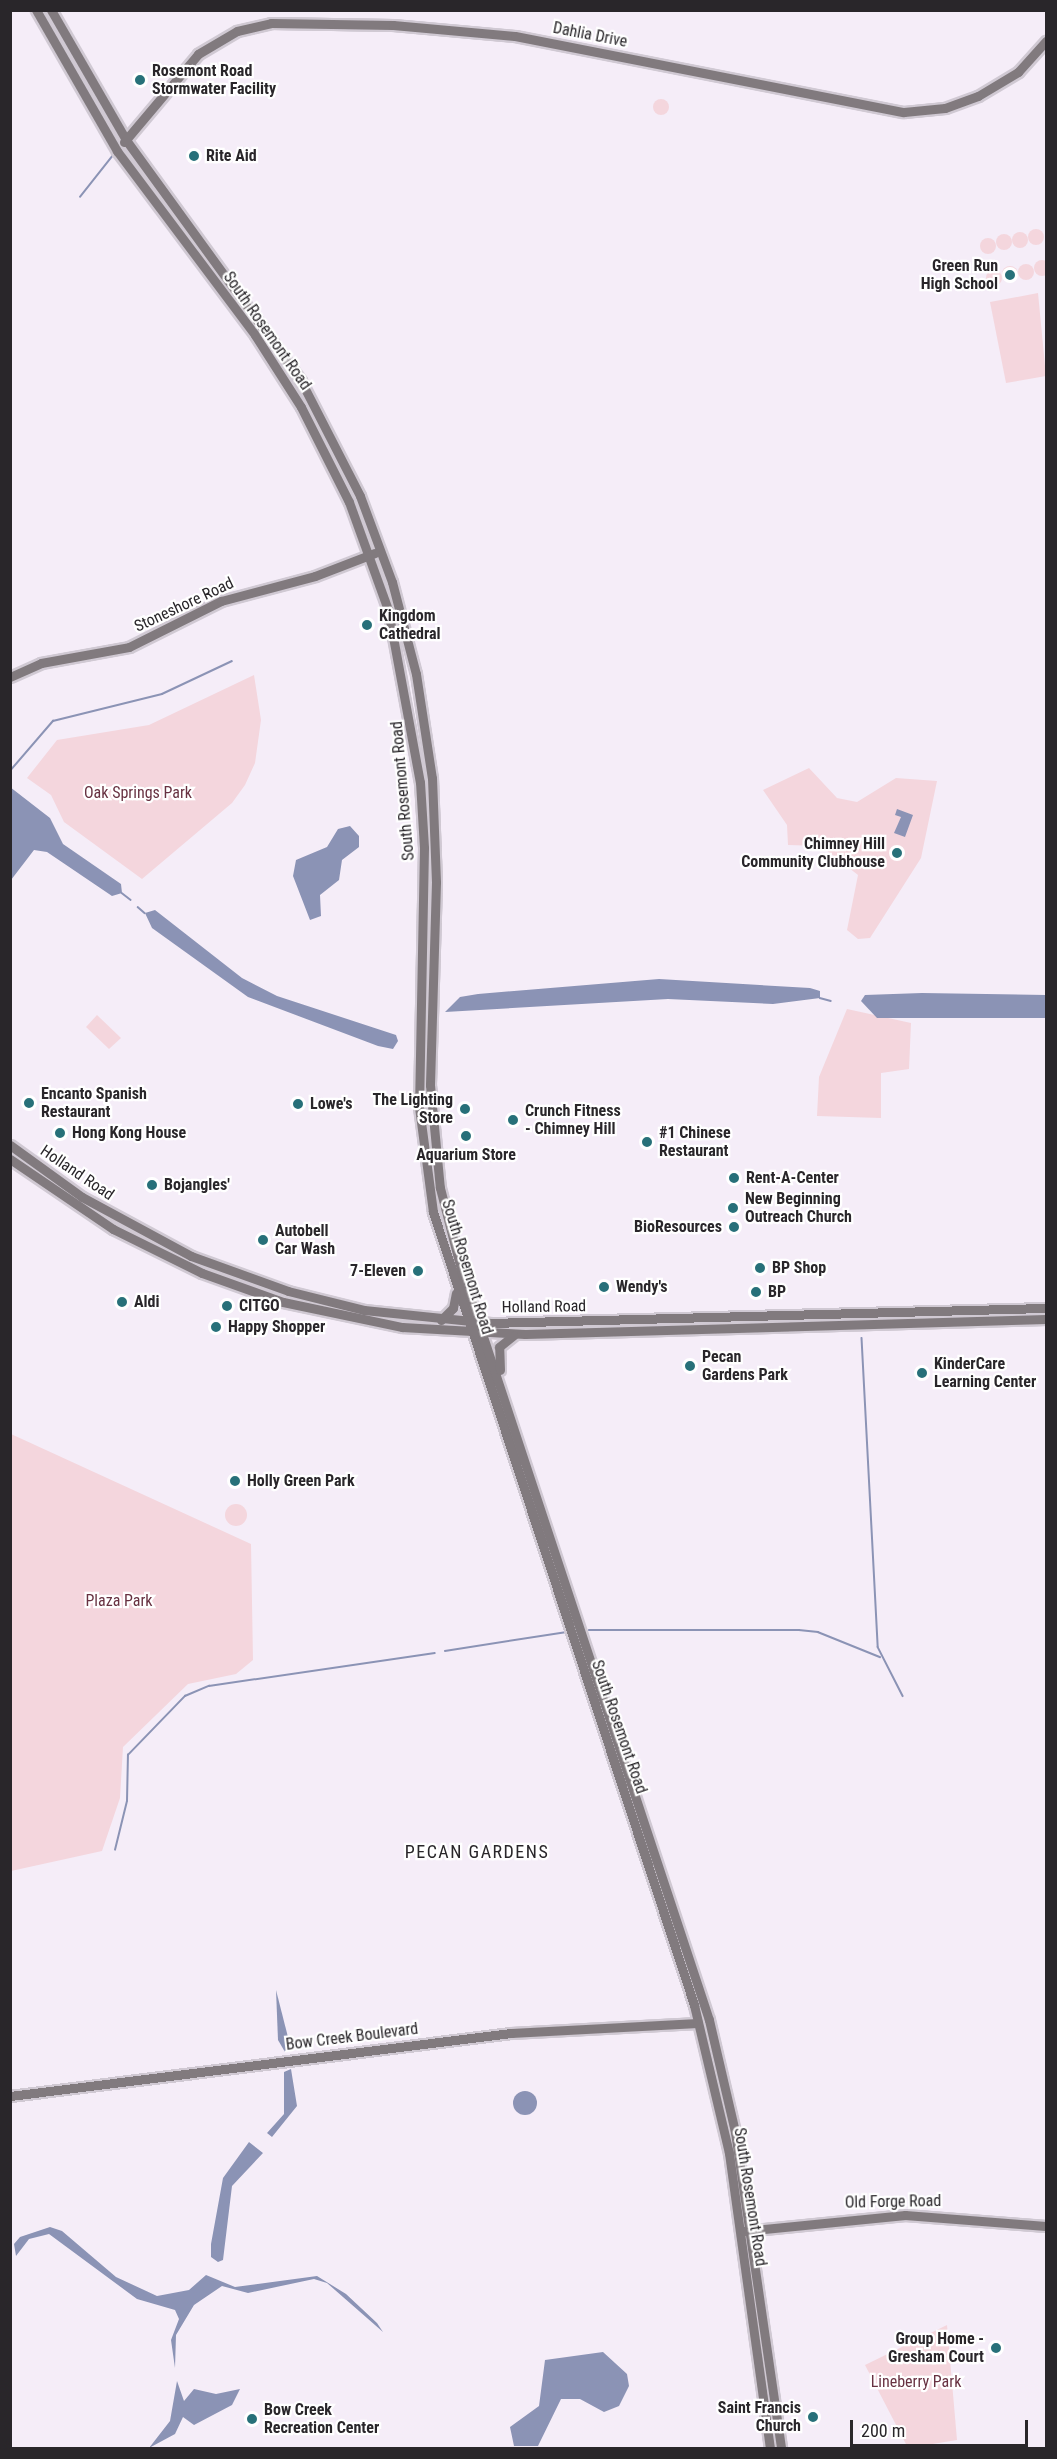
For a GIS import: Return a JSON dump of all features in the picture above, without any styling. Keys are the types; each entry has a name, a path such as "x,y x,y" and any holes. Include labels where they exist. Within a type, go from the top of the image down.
{"main road":[{"name":"South Rosemont Road","path":"36,10 117,151 276,365 333,466 369,555 398,648 418,757 424,848 419,1107 433,1212 456,1289 698,2023 728,2144 745,2231 781,2448"},
{"name":"South Rosemont Road","path":"51,10 126,140 296,374 342,457 381,550 414,664 432,778 433,1142 448,1224 478,1322 697,1973 735,2132 770,2448"},
{"name":"Dahlia Drive","path":"117,151 198,54 237,31 271,23 393,25 515,36 904,112 945,108 978,96 1018,72 1047,41"},
{"name":"Stoneshore Road","path":"10,677 41,663 129,647 221,601 315,576 381,550"},
{"name":"Holland Road","path":"10,1145 90,1202 191,1256 328,1302 441,1320 478,1322 1047,1308"},
{"name":"Holland Road","path":"10,1159 113,1229 202,1273 329,1314 482,1334 1047,1319"},
{"path":"441,1320 453,1308 456,1289"},
{"path":"507,1407 497,1354 502,1342 517,1334"},
{"name":"Bow Creek Boulevard","path":"10,2096 511,2032 698,2023"},
{"name":"Old Forge Road","path":"745,2231 905,2215 1047,2226"}],"green space":[{"path":"658,99 664,99 669,107 667,113 658,115 653,110 653,104"},
{"path":"1033,229 1039,229 1044,237 1042,243 1033,245 1028,240 1028,234"},
{"path":"1017,232 1023,232 1028,240 1026,246 1017,248 1012,243 1012,237"},
{"path":"1001,234 1007,234 1012,242 1010,248 1001,250 996,245 996,239"},
{"path":"985,238 991,238 996,246 994,252 985,254 980,249 980,243"},
{"path":"1042,260 1048,262 1050,268 1048,274 1042,276 1036,274 1034,268 1036,262"},
{"path":"1023,264 1029,264 1034,272 1032,278 1023,280 1018,275 1018,269"},
{"path":"1007,266 1013,266 1018,274 1016,280 1007,282 1002,277 1002,271"},
{"path":"994,270 1000,272 1002,278 1000,284 994,286 988,284 986,278 988,272"},
{"path":"1038,293 1046,376 1006,383 990,302"},
{"name":"Oak Springs Park","path":"254,675 261,720 255,763 245,785 232,803 142,879 64,822 51,795 27,778 57,740 149,725"},
{"path":"809,768 837,798 857,802 896,778 937,781 921,858 870,938 858,939 847,930 858,875 821,846 788,845 787,825 763,790"},
{"path":"847,1009 911,1023 909,1069 881,1073 881,1118 817,1116 819,1077"},
{"path":"97,1015 121,1038 109,1049 86,1027"},
{"name":"Plaza Park","path":"11,1434 251,1544 253,1660 236,1674 188,1684 123,1747 120,1798 102,1851 11,1871"},
{"path":"236,1504 244,1507 247,1515 244,1523 236,1526 228,1523 225,1515 228,1507"},
{"name":"Lineberry Park","path":"947,2325 957,2440 908,2448 865,2365"}],"water":[{"path":"10,787 50,818 63,844 121,884 122,893 112,896 47,852 34,850 11,880"},
{"path":"897,809 913,815 905,837 894,833 901,817 895,815"},
{"path":"350,826 359,836 359,847 342,860 339,880 320,895 321,916 310,920 293,876 296,860 327,847 338,829"},
{"path":"155,910 242,978 277,996 396,1035 398,1041 393,1049 378,1046 248,997 152,928 145,913"},
{"path":"659,979 810,988 820,991 820,998 773,1004 668,999 445,1012 460,997 478,994"},
{"path":"922,993 1046,995 1046,1018 877,1018 861,1001 865,995"},
{"path":"276,1990 290,2045 285,2052 278,2040"},
{"path":"291,2069 297,2106 272,2137 267,2133 284,2114 284,2072"},
{"path":"525,2091 530,2092 536,2098 536,2108 530,2114 525,2115 520,2114 514,2108 513,2103 514,2098 520,2092"},
{"path":"249,2142 263,2153 232,2186 223,2260 218,2262 211,2257 211,2244 223,2178"},
{"path":"50,2227 62,2231 116,2277 157,2296 189,2290 206,2275 235,2287 317,2276 346,2294 377,2323 383,2332 327,2283 314,2279 248,2293 222,2286 194,2305 176,2335 175,2368 171,2340 179,2319 175,2310 137,2299 49,2234 29,2239 16,2256 14,2244 20,2237"},
{"path":"603,2352 627,2374 629,2386 619,2406 604,2412 580,2399 561,2399 538,2446 514,2446 510,2427 539,2406 545,2360"},
{"path":"177,2381 184,2401 194,2389 216,2394 240,2389 232,2405 194,2425 183,2417 175,2434 149,2448 170,2421"}],"waterway":[{"path":"80,197 114,154"},
{"path":"10,771 53,721 162,694 232,661"},
{"path":"122,893 131,900"},
{"path":"138,907 145,913"},
{"path":"820,998 831,1001"},
{"path":"862,1338 878,1647 903,1696"},
{"path":"589,1630 799,1630 818,1632 880,1657"},
{"path":"445,1651 567,1632"},
{"path":"115,1850 127,1801 128,1755 185,1696 209,1686 435,1653"}],"place":[{"name":"Rosemont Road Stormwater Facility","path":"140,80"},
{"name":"Rite Aid","path":"194,156"},
{"name":"Green Run High School","path":"1010,275"},
{"name":"Kingdom Cathedral","path":"367,625"},
{"name":"Chimney Hill Community Clubhouse","path":"897,853"},
{"name":"Encanto Spanish Restaurant","path":"29,1103"},
{"name":"Lowe's","path":"298,1104"},
{"name":"The Lighting Store","path":"465,1109"},
{"name":"Crunch Fitness - Chimney Hill","path":"513,1120"},
{"name":"Hong Kong House","path":"60,1133"},
{"name":"Aquarium Store","path":"466,1136"},
{"name":"#1 Chinese Restaurant","path":"647,1142"},
{"name":"Rent-A-Center","path":"734,1178"},
{"name":"Bojangles'","path":"152,1185"},
{"name":"New Beginning Outreach Church","path":"733,1208"},
{"name":"BioResources","path":"734,1227"},
{"name":"Autobell Car Wash","path":"263,1240"},
{"name":"BP Shop","path":"760,1268"},
{"name":"7-Eleven","path":"418,1271"},
{"name":"Wendy's","path":"604,1287"},
{"name":"BP","path":"756,1292"},
{"name":"Aldi","path":"122,1302"},
{"name":"CITGO","path":"227,1306"},
{"name":"Happy Shopper","path":"216,1327"},
{"name":"Pecan Gardens Park","path":"690,1366"},
{"name":"KinderCare Learning Center","path":"922,1373"},
{"name":"Holly Green Park","path":"235,1481"},
{"name":"Group Home - Gresham Court","path":"996,2348"},
{"name":"Saint Francis Church","path":"813,2417"},
{"name":"Bow Creek Recreation Center","path":"252,2419"}],"district":[{"name":"PECAN GARDENS","path":"477,1852"}]}
